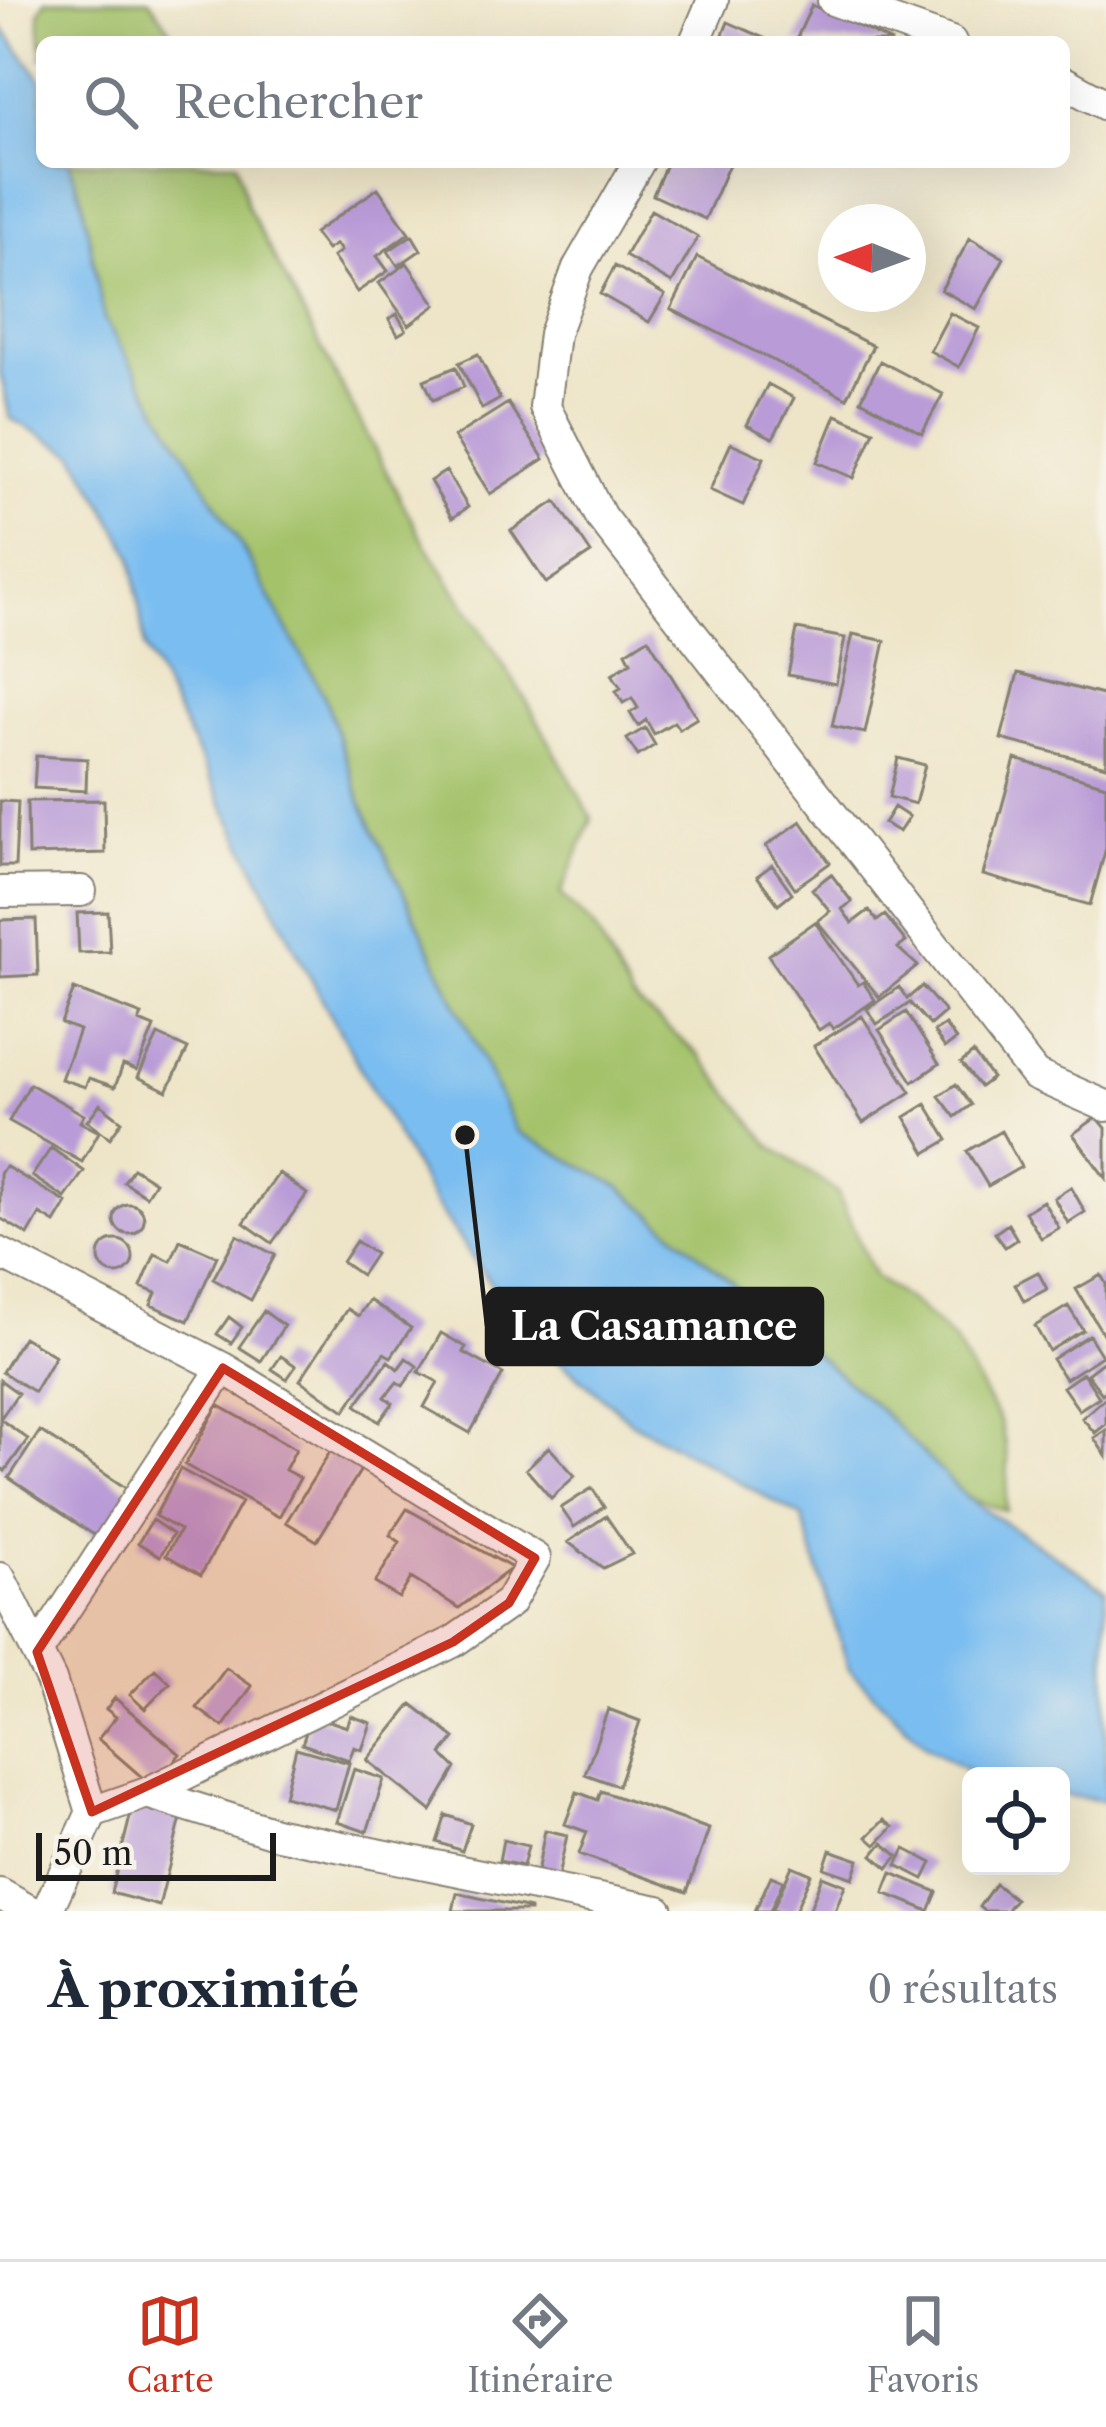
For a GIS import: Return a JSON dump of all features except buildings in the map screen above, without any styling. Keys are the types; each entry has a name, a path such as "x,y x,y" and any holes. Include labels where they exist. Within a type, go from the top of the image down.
{"street":[{"path":"697,36 713,0"},
{"path":"833,0 934,36"},
{"path":"1070,85 1106,105"},
{"path":"636,168 578,268 554,334 545,407 601,517 1035,1075 1106,1106"},
{"path":"0,892 81,891"},
{"path":"0,1253 223,1368 535,1558 509,1603 453,1642 147,1793 92,1812"},
{"path":"37,1652 223,1368"},
{"path":"0,1578 51,1680 92,1812 47,1911"},
{"path":"147,1793 278,1834 658,1911"},
{"path":"0,1894 29,1911"}],"highlighted area":[{"path":"223,1368 535,1558 509,1603 453,1642 92,1812 37,1652"}],"green space":[{"path":"46,0 149,0 175,36 40,36 39,13"},
{"path":"71,168 238,168 247,206 419,534 526,700 592,818 561,894 593,926 632,999 700,1055 770,1145 837,1192 875,1277 918,1307 955,1342 1001,1424 1008,1460 1006,1511 967,1498 878,1408 619,1186 516,1131 362,805 325,698 239,542 104,319 82,200"}],"water":[{"path":"0,25 36,72 36,168 71,168 82,200 104,319 239,542 325,698 362,805 516,1131 619,1186 878,1408 967,1498 1106,1589 1106,1801 1070,1796 1070,1767 962,1768 926,1746 849,1669 802,1517 632,1422 521,1328 433,1201 303,964 145,649 132,555 75,454 10,418 0,371"}],"place":[{"name":"La Casamance","path":"465,1135"}]}
